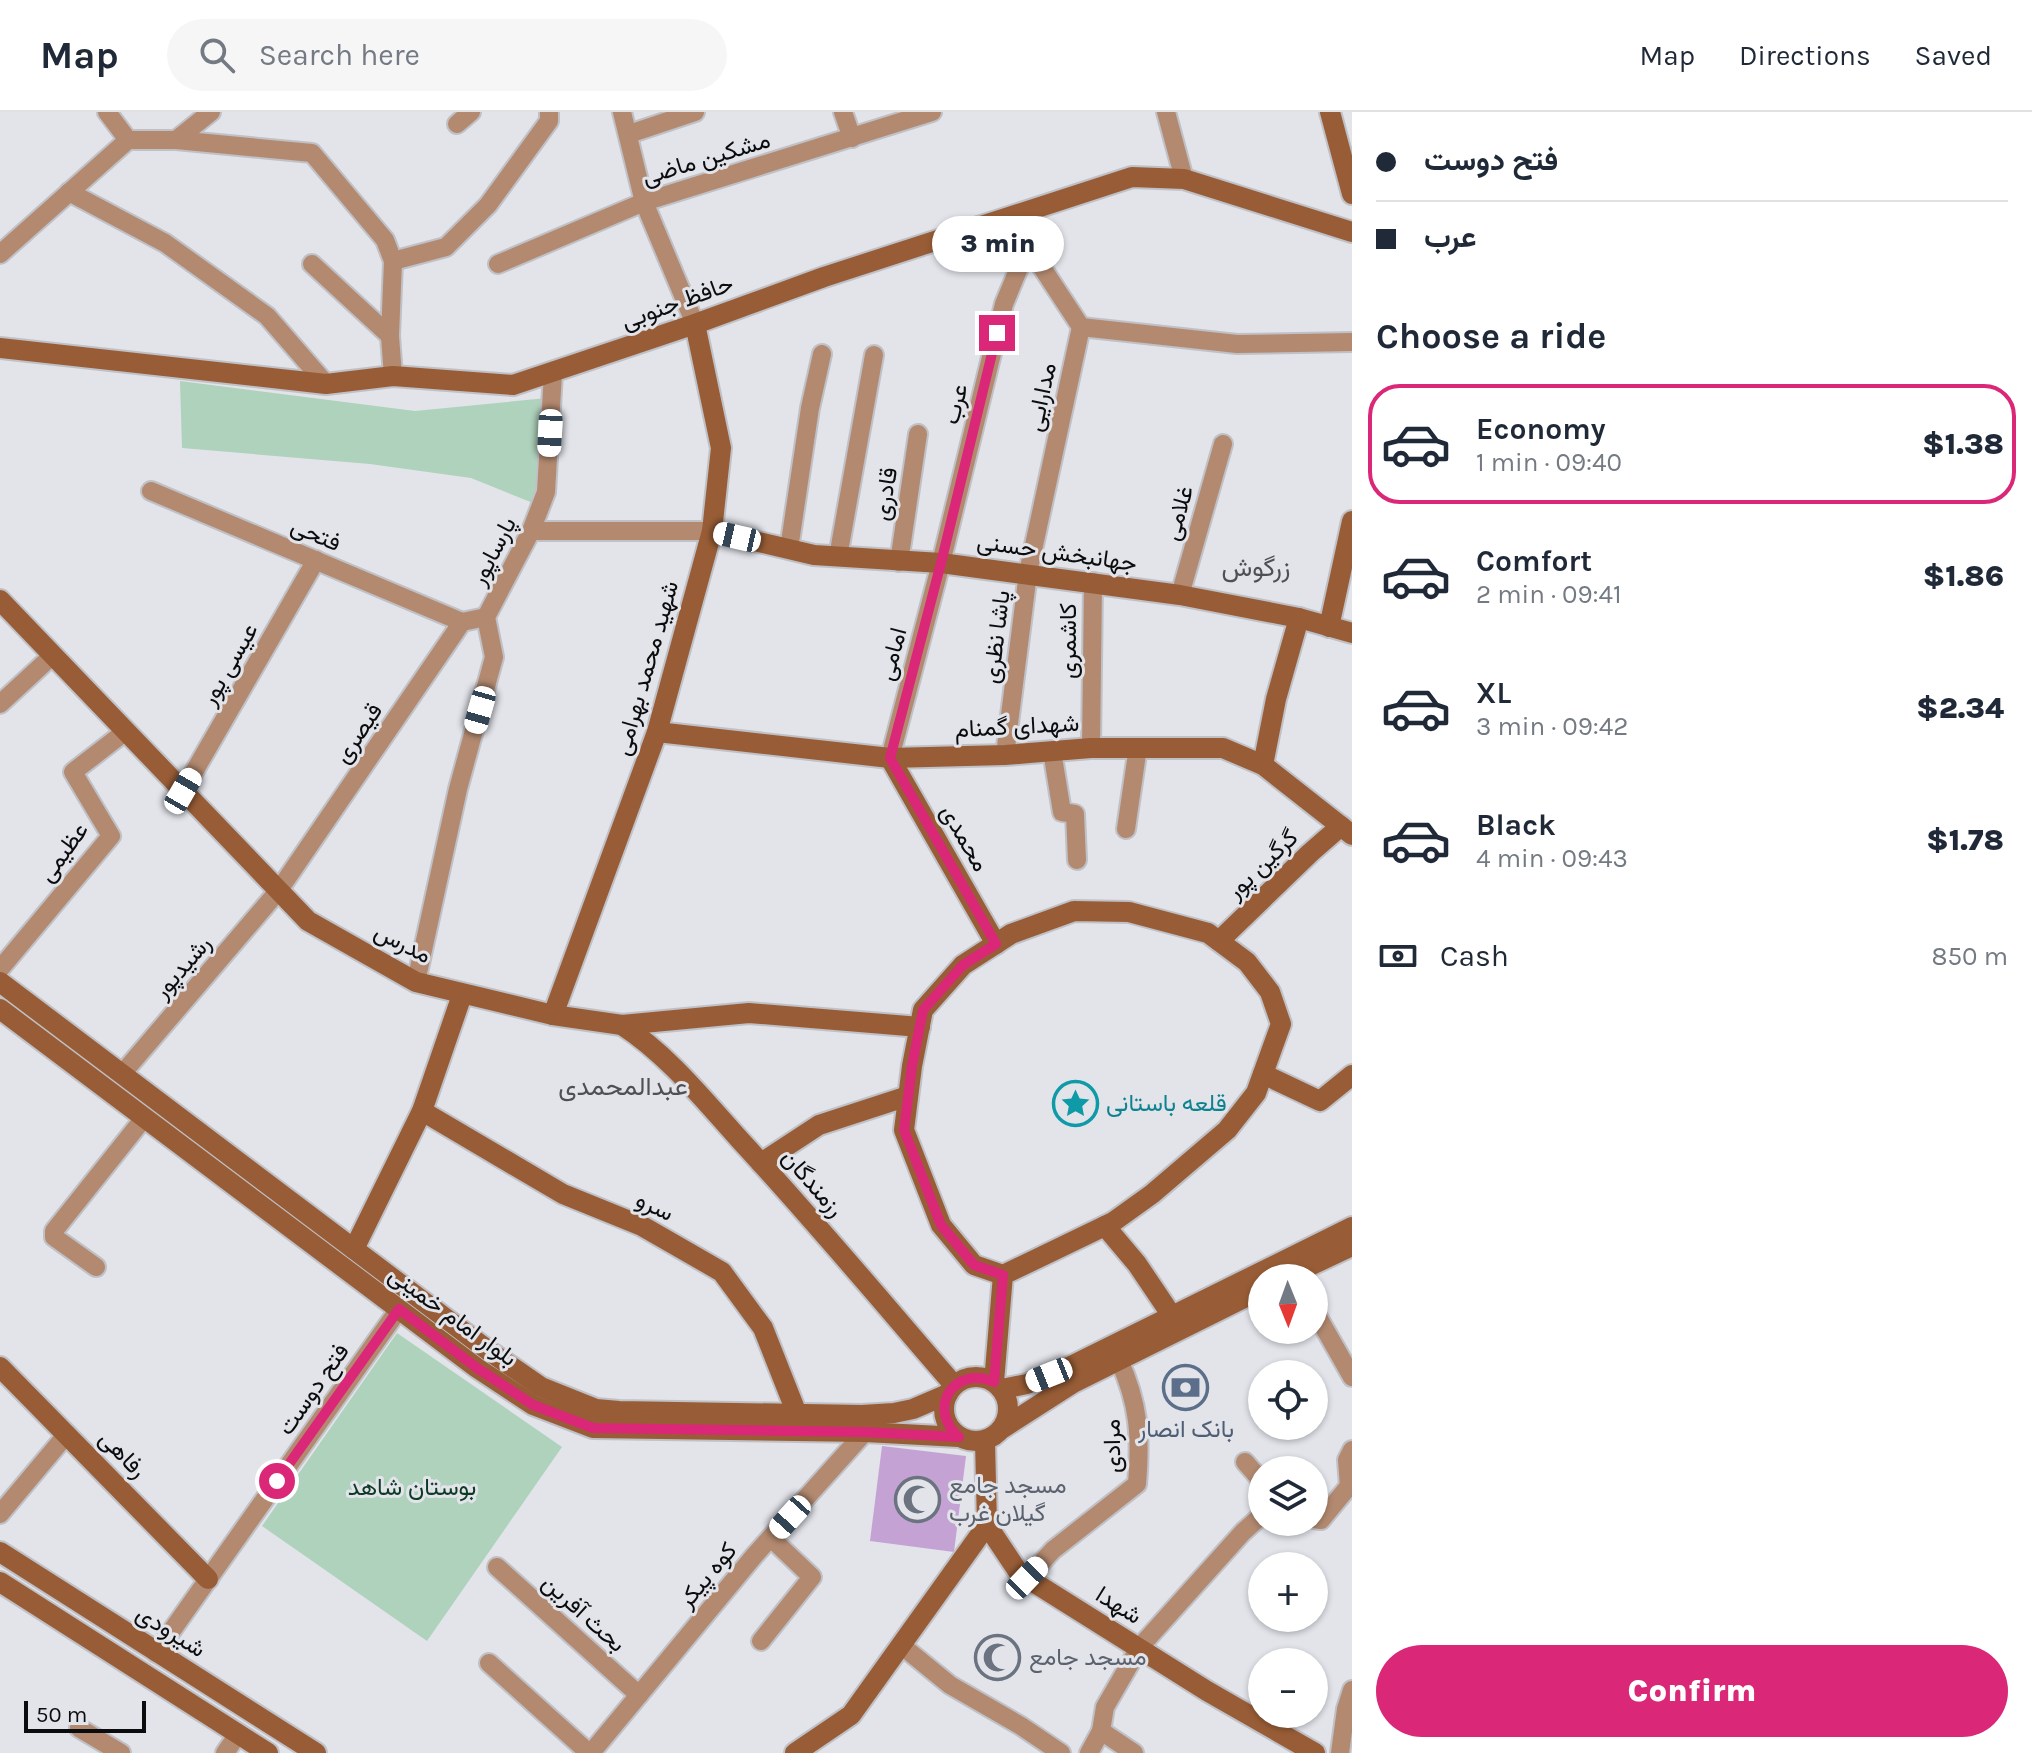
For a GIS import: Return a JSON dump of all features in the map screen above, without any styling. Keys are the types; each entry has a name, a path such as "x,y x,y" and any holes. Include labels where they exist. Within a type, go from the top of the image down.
{"street":[{"path":"107,112 128,140"},
{"path":"176,140 211,112"},
{"path":"393,261 446,247 488,205 549,121 549,112"},
{"path":"622,112 644,202 695,324"},
{"path":"629,134 695,112"},
{"path":"843,112 852,138"},
{"name":"مشکین ماضی","path":"498,264 644,202 932,112"},
{"path":"1166,112 1184,179"},
{"path":"1330,112 1352,194"},
{"path":"0,254 128,140 176,140 312,153 385,240 393,261 390,336 393,376"},
{"name":"حافظ جنوبی","path":"0,348 326,384 393,376 513,385 824,277 1132,177 1184,179 1352,232"},
{"path":"69,192 165,243 267,316 326,384"},
{"path":"1022,213 1028,246 1081,327 1237,344 1352,342"},
{"name":"عرب","path":"941,563 1004,304 1028,246"},
{"path":"312,264 390,336"},
{"name":"شهید محمد بهرامی","path":"553,1015 657,732 712,531 721,448 695,324"},
{"name":"مدارایی","path":"1028,573 1081,327"},
{"path":"789,549 810,408 822,354"},
{"path":"838,557 874,355"},
{"name":"پارساپور","path":"416,982 458,789 494,657 486,617 531,531 546,492 553,373"},
{"name":"قادری","path":"899,562 918,434"},
{"name":"غلامی","path":"1180,595 1223,444"},
{"name":"فتحی","path":"151,491 462,622"},
{"path":"1329,627 1352,521"},
{"path":"531,531 712,531"},
{"name":"جهانبخش حسنی","path":"712,531 838,557 941,563 1180,595 1299,618 1352,633"},
{"name":"عیسی پور","path":"183,791 316,560"},
{"name":"امامی","path":"890,758 941,563"},
{"name":"پاشا نظری","path":"1005,755 1028,573"},
{"name":"کاشمری","path":"1091,748 1093,582"},
{"name":"مدرس","path":"0,600 308,921 416,982 553,1015 622,1025 749,1013 920,1027"},
{"path":"462,622 486,617"},
{"path":"1263,765 1276,699 1299,618"},
{"name":"قیصری","path":"279,890 462,622"},
{"path":"0,704 53,655"},
{"name":"عظیمی","path":"0,969 111,836 73,772 126,731"},
{"name":"شهدای گمنام","path":"657,732 890,758 1005,755 1091,748 1223,748 1263,765 1347,831"},
{"path":"1126,829 1138,747"},
{"path":"1052,751 1062,812 1075,814 1077,860"},
{"name":"محمدی","path":"890,758 996,944"},
{"name":"گرگین پور","path":"1219,941 1310,853 1347,831"},
{"name":"رشیدپور","path":"122,1074 279,890"},
{"path":"1074,911 1129,912 1208,933 1219,941 1247,962 1270,992 1281,1024 1256,1093 1227,1130 1152,1194 1105,1226 1003,1275 974,1265 941,1225 904,1130 923,1010 963,965 1011,934 1074,911"},
{"name":"بلوار امام خمینی","path":"0,982 515,1369 541,1387 573,1401 596,1409 619,1411 894,1413 930,1403 951,1390"},
{"path":"354,1249 422,1111 462,995"},
{"name":"بلوار امام خمینی","path":"0,1009 477,1368 533,1405 593,1428 865,1432 959,1437"},
{"name":"رزمندگان","path":"622,1025 645,1041 684,1078 761,1163 951,1390"},
{"path":"1263,1074 1320,1101 1352,1075"},
{"path":"761,1163 819,1125 908,1096"},
{"name":"سرو","path":"422,1111 563,1194 642,1226 722,1272 763,1328 797,1414"},
{"path":"96,1267 54,1237 54,1231 144,1118"},
{"path":"1105,1226 1137,1264 1172,1316"},
{"path":"1248,1296 1073,1383 985,1441 959,1437 946,1422 944,1413 951,1390 973,1377 998,1386 1027,1384 1071,1366 1352,1227"},
{"path":"1316,1264 1352,1246"},
{"path":"1003,1275 998,1386 1009,1409 1003,1428"},
{"name":"فتح دوست","path":"156,1653 399,1309"},
{"path":"1328,1335 1352,1377"},
{"name":"مرادی","path":"1027,1578 1053,1550 1137,1484 1140,1444 1133,1391 1119,1360"},
{"name":"رفاهی","path":"0,1367 208,1579"},
{"name":"کوه پیکر","path":"489,1663 590,1753 771,1538 865,1432"},
{"path":"0,1514 67,1434"},
{"path":"795,1753 851,1715 987,1525 985,1441"},
{"path":"1328,1512 1351,1487 1347,1460 1352,1450"},
{"path":"1245,1462 1248,1465"},
{"name":"شهدا","path":"987,1525 1019,1573 1304,1750"},
{"path":"1089,1753 1101,1731 1105,1707 1139,1648 1248,1528"},
{"path":"761,1641 812,1577 771,1538"},
{"name":"شیرودی","path":"0,1552 313,1752"},
{"name":"بحث آفرین","path":"497,1567 639,1695"},
{"path":"0,1582 268,1753"},
{"path":"901,1645 950,1685 1061,1753"},
{"path":"1340,1753 1352,1690"},
{"path":"79,1728 121,1753"},
{"path":"1101,1731 1134,1753"},
{"path":"225,1753 238,1734"}],"green space":[{"path":"180,381 415,411 557,397 538,505 471,478 370,464 182,448"},
{"name":"بوستان شاهد","path":"397,1333 562,1447 427,1641 262,1526"}],"building":[{"name":"مسجد جامع گیلان غرب","path":"882,1446 966,1456 954,1552 870,1541"}],"place":[{"name":"قلعه باستانی","path":"1075,1103"},
{"name":"بانک انصار","path":"1186,1387"},
{"name":"مسجد جامع گیلان غرب","path":"918,1499"},
{"name":"مسجد جامع","path":"998,1657"}],"district":[{"name":"زرگوش","path":"1256,567"},
{"name":"عبدالمحمدی","path":"623,1086"}],"route":[{"path":"277,1481 399,1309 477,1368 533,1405 593,1428 865,1432 959,1437 946,1422 944,1403 948,1394 954,1385 973,1377 994,1382 1003,1275 974,1265 941,1225 904,1130 923,1010 963,965 996,944 890,758 997,333"}]}
